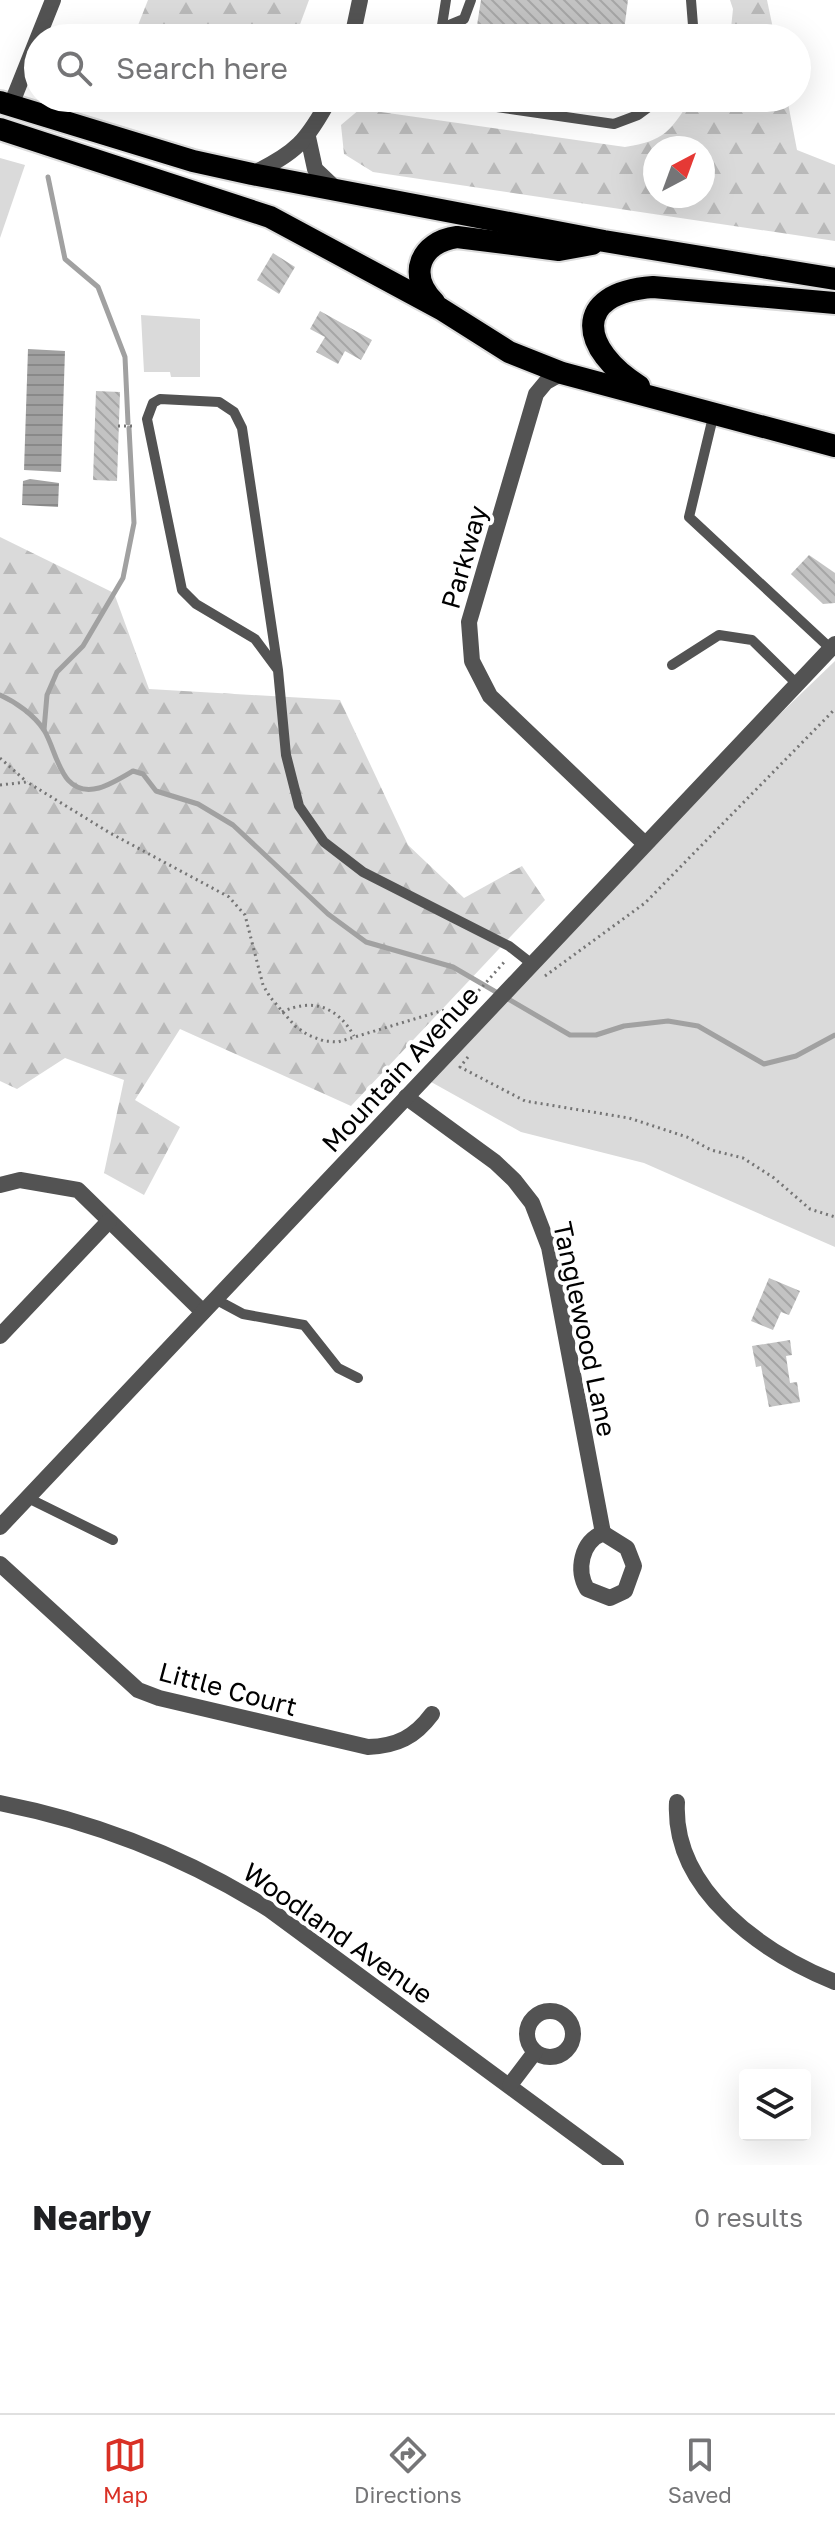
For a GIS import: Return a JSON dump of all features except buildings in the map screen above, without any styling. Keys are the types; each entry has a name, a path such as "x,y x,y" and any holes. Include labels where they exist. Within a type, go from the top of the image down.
{"highway":[{"path":"34,112 193,161 338,192 604,241 835,279"},
{"path":"0,129 270,217 441,309 509,352 562,373 835,446"},
{"path":"441,309 424,293 419,268 426,251 445,239 457,237 559,250 604,241"},
{"path":"666,400 618,373 599,352 591,334 593,318 607,301 628,289 653,287 835,303"},
{"path":"792,435 835,458"}],"street":[{"path":"42,24 53,0"},
{"path":"355,24 360,0"},
{"path":"5,103 24,62"},
{"path":"252,174 279,161 308,137 322,112"},
{"path":"308,137 315,169 338,192"},
{"name":"Parkway","path":"562,373 546,382 536,394 469,622 470,652 479,680 490,696 645,844"},
{"name":"Mountain Avenue","path":"0,1527 833,646"},
{"name":"Tanglewood Lane","path":"406,1097 495,1162 532,1203 549,1247 603,1533"},
{"path":"0,1185 20,1180 78,1190 203,1312"},
{"path":"0,1336 109,1221"},
{"name":"Little Court","path":"0,1564 138,1690 159,1698 368,1747 398,1744 423,1727 432,1714"},
{"path":"677,1802 682,1848 704,1887 751,1933 804,1970 835,1982"},
{"name":"Woodland Avenue","path":"0,1803 96,1826 228,1884 270,1910 616,2165"},
{"path":"510,2085 535,2052"}],"lane":[{"path":"442,24 446,0"},
{"path":"456,24 464,19 471,0"},
{"path":"691,0 693,24"},
{"path":"525,112 603,124 626,121 640,112"},
{"path":"278,670 255,639 196,604 182,590 148,425 148,411 153,403 169,399 219,402 227,405 238,419 278,670 291,782 299,806 317,834 363,872 509,946 532,964"},
{"path":"714,413 689,517 833,646"},
{"path":"672,665 719,635 730,636 752,640 797,684"},
{"path":"215,1299 243,1314 304,1325 338,1368 358,1378"},
{"path":"28,1498 113,1540"}],"path":[{"path":"118,426 148,425"},
{"path":"536,985 553,969 645,903 835,709"},
{"path":"0,758 27,782 110,833 229,897 245,915 263,985 295,1026 324,1041 338,1042 451,1008 474,996 506,961"},
{"path":"0,785 27,782"},
{"path":"282,1012 304,1003 333,1010 346,1021 354,1036"},
{"path":"460,1067 525,1101 629,1118 687,1137 711,1150 743,1158 810,1209 835,1217"}],"green space":[{"path":"148,0 309,0 300,24 139,24"},
{"path":"730,0 767,0 772,24 731,24 733,9"},
{"path":"356,112 381,112 625,147 643,142 643,208 715,208 715,136 661,136 682,112 790,112 797,150 835,165 835,241 373,172 344,154 341,125"},
{"path":"0,158 25,165 0,238"},
{"path":"141,315 200,319 200,377 171,377 170,372 144,372"},
{"path":"0,537 114,593 149,689 340,700 408,845 464,898 522,866 545,900 351,1106 180,1029 135,1100 180,1127 144,1195 104,1173 124,1080 65,1058 17,1089 0,1081"},
{"path":"835,661 835,1247 644,1163 521,1132 424,1078 645,844"}],"shaded area":[{"path":"28,349 65,351 61,472 24,470"},
{"path":"23,481 59,483 58,507 22,505"}],"waterway":[{"path":"48,177 65,259 98,287 125,357 128,423"},
{"path":"44,730 47,695 57,672 83,646 123,578 134,523 129,428"},
{"path":"0,695 40,724 62,771 76,786 99,788 133,771 143,774 156,791 198,804 233,825 328,914 366,942 453,967 570,1035 596,1035 624,1026 668,1021 698,1026 764,1064 796,1056 835,1035"}]}
